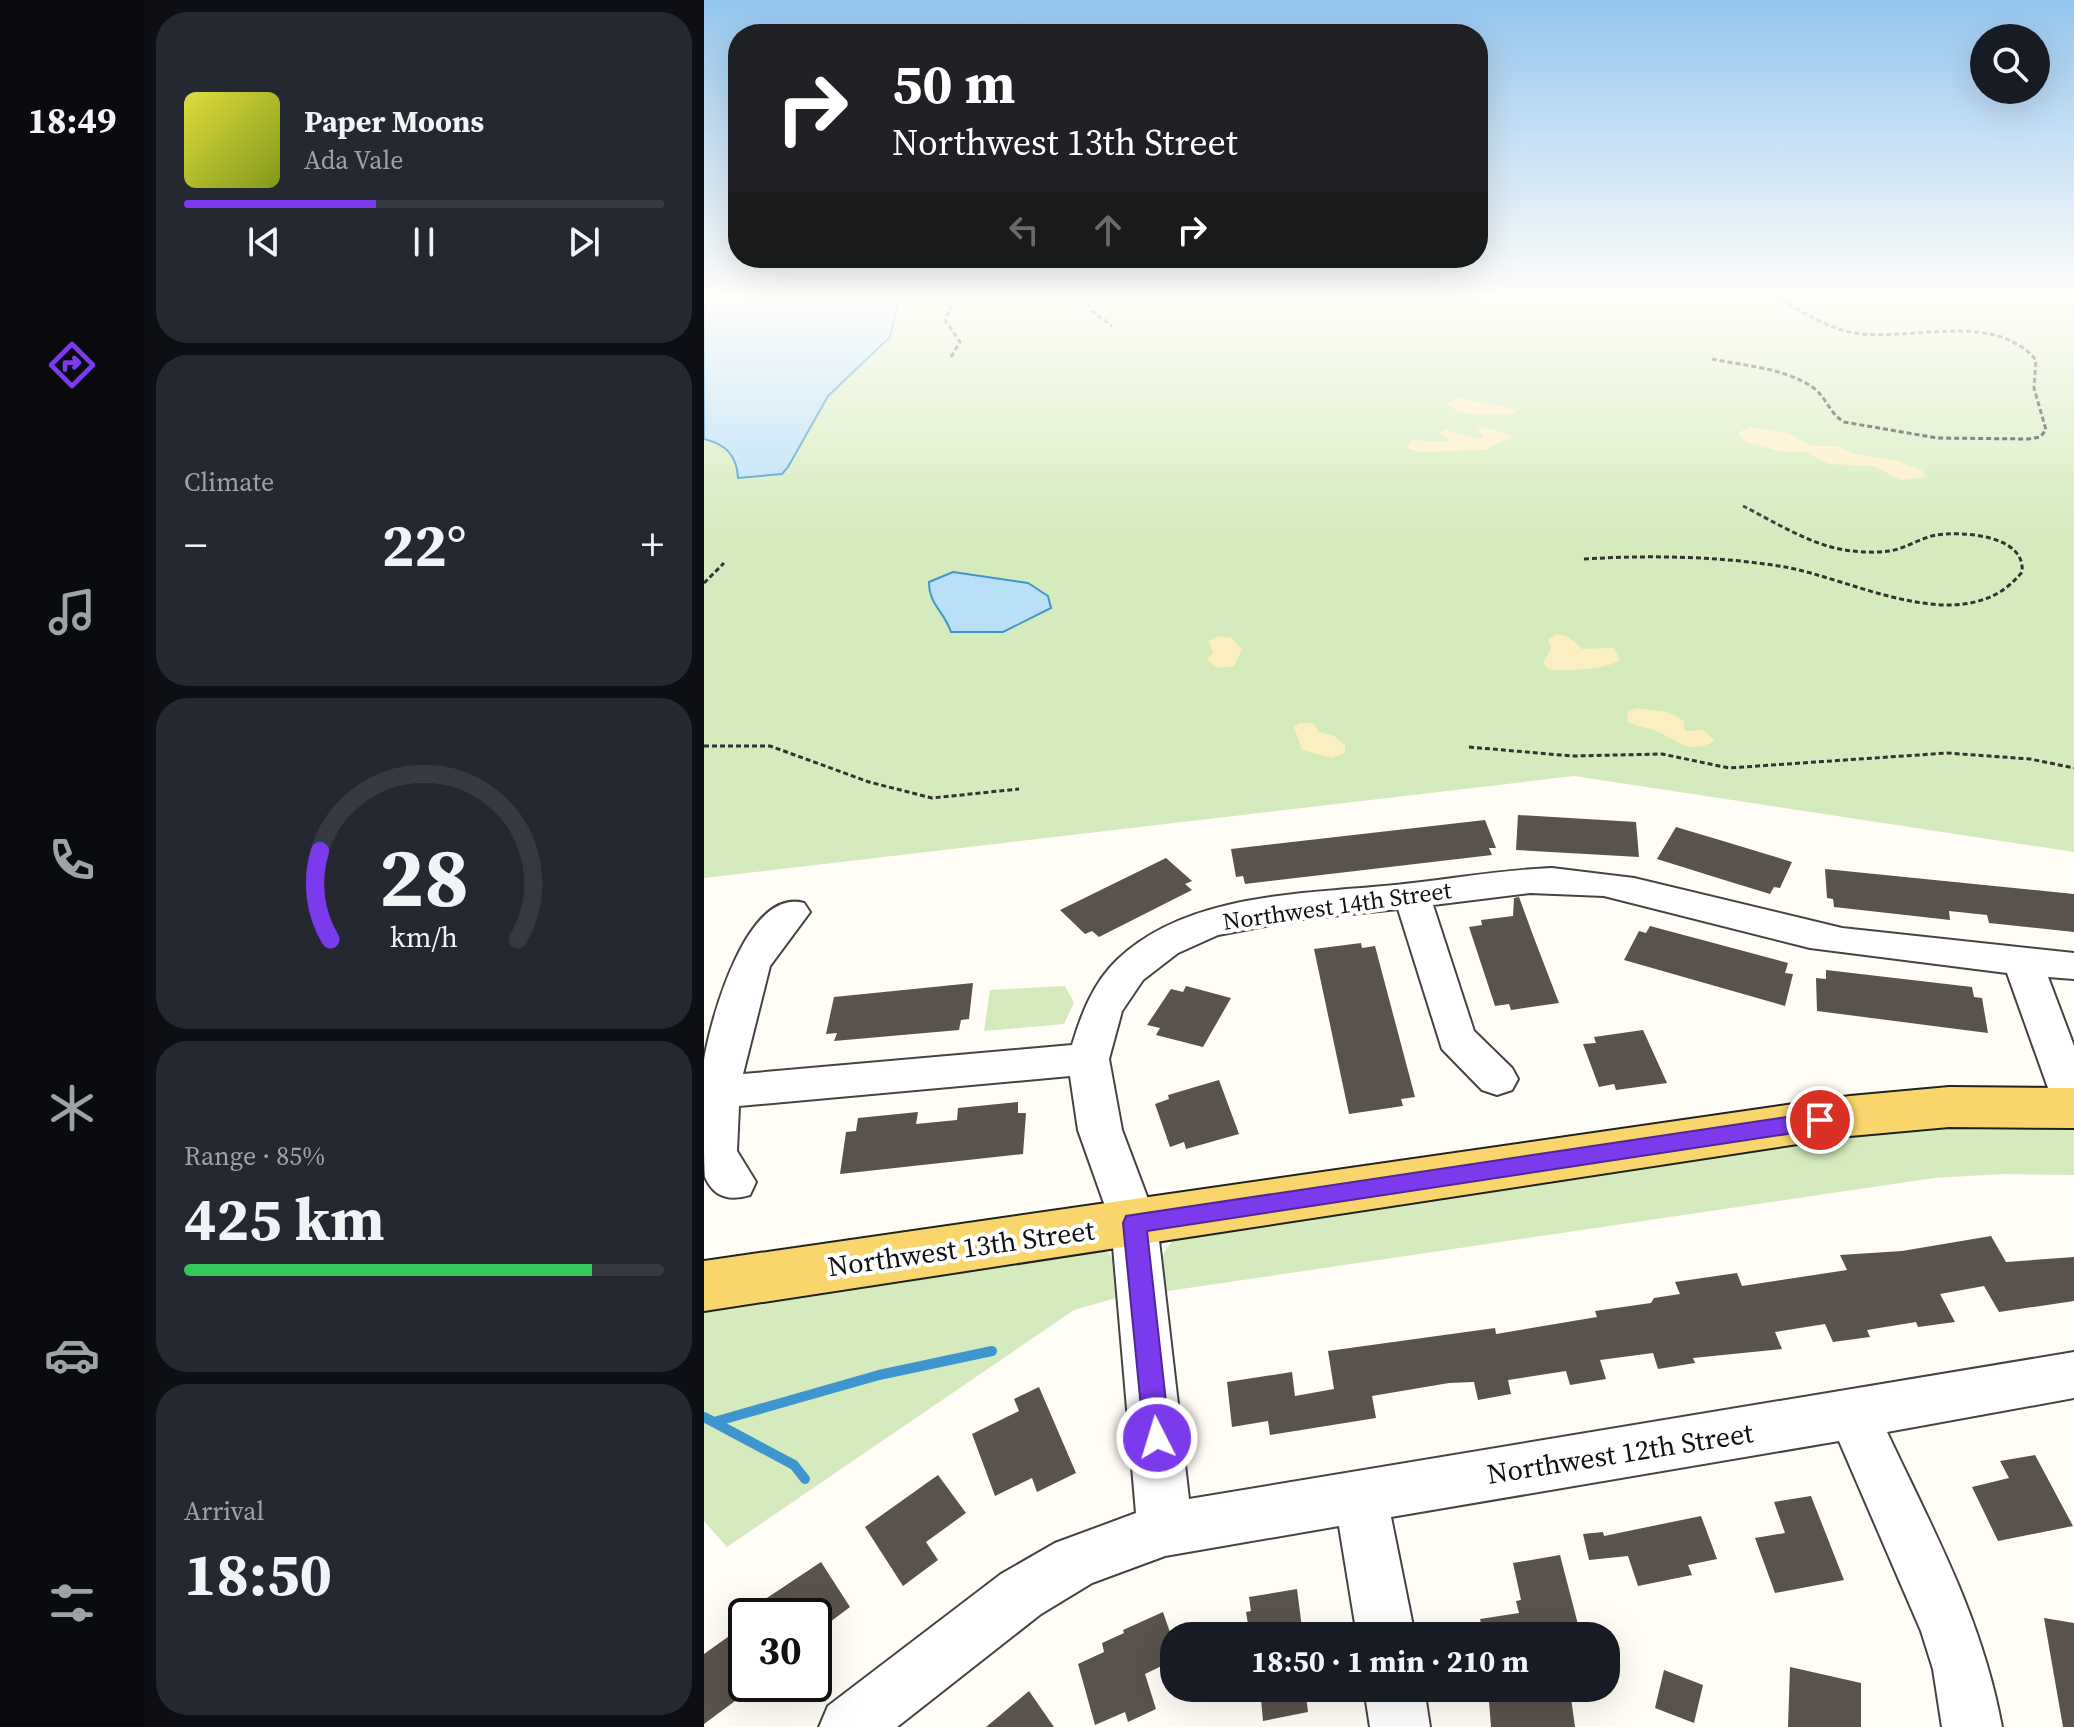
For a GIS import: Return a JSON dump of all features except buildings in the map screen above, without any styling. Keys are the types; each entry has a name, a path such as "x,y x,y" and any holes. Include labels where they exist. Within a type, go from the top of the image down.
{"main road":[{"name":"Northwest 13th Street","path":"704,1286 1850,1116 1949,1107 2074,1105"}],"street":[{"name":"Northwest 14th Street","path":"1088,1059 1093,1025 1108,991 1130,965 1175,935 1220,921 1275,911 1516,882 1606,884 1813,935 2074,966"},
{"path":"1412,896 1456,1038 1497,1079"},
{"path":"734,1182 716,1155 713,1124 719,1092 749,969 764,940 791,912"},
{"path":"2022,960 2074,1105"},
{"path":"719,1092 1088,1059 1100,1130 1134,1223 1165,1529"},
{"name":"Northwest 12th Street","path":"849,1727 1021,1594 1075,1562 1165,1529 1360,1494 1853,1415 2074,1375"},
{"path":"1853,1415 1949,1628 1962,1669 1972,1727"},
{"path":"1360,1494 1383,1622"},
{"path":"1396,1702 1400,1727"}],"path":[{"path":"1785,378 1802,382 1821,395 1832,416 1844,422 1945,439 2028,439 2040,437 2046,430 2034,388 2035,378"},
{"path":"1584,559 1656,555 1787,568 1924,606 1971,602 1997,592 2022,572 2023,563 2016,552 1981,535 1937,535 1890,551 1851,551 1814,542 1743,506"},
{"path":"704,583 724,563"},
{"path":"704,746 770,746 915,796 971,796 1019,789"},
{"path":"1469,747 1514,749 1558,756 1654,752 1708,766 1742,768 1965,751 2010,754 2074,768"}],"green space":[{"path":"704,378 2074,378 2074,852 1574,776 704,878"},
{"path":"1065,986 1074,1003 1064,1024 984,1031 990,990"},
{"path":"2074,1123 2074,1175 2002,1174 1934,1178 1161,1292 1165,1251 1183,1232 1892,1127"},
{"path":"1097,1246 1115,1260 1123,1296 1074,1310 727,1547 704,1521 704,1301"}],"sand":[{"path":"1460,398 1517,410 1511,415 1477,415 1462,412 1445,403"},
{"path":"1485,427 1514,436 1484,450 1421,452 1406,448 1412,440 1447,442 1450,439 1440,433 1446,430 1479,439 1484,435 1477,430"},
{"path":"1749,427 1789,433 1810,446 1837,446 1854,454 1895,460 1922,470 1926,477 1901,480 1874,466 1830,464 1804,452 1783,452 1746,442 1738,433"},
{"path":"1556,634 1567,636 1582,649 1613,648 1620,659 1597,668 1548,669 1543,663 1551,648 1548,639"},
{"path":"1218,636 1232,638 1242,649 1234,666 1218,668 1207,660 1213,652 1209,641"},
{"path":"1636,708 1668,712 1684,721 1685,731 1704,730 1715,741 1691,747 1655,730 1635,725 1627,721 1628,712"},
{"path":"1299,723 1313,723 1319,732 1334,736 1345,745 1345,753 1332,758 1302,750 1294,727"}],"water":[{"path":"704,378 847,378 828,396 782,474 738,478 729,452 704,439"},
{"path":"953,572 1028,583 1048,596 1051,608 1003,632 951,632 931,597 929,582"}],"waterway":[{"path":"714,1422 879,1375 992,1351"},
{"path":"704,1417 794,1465 805,1479"}],"route":[{"path":"1157,1438 1134,1223 1820,1120"}]}
